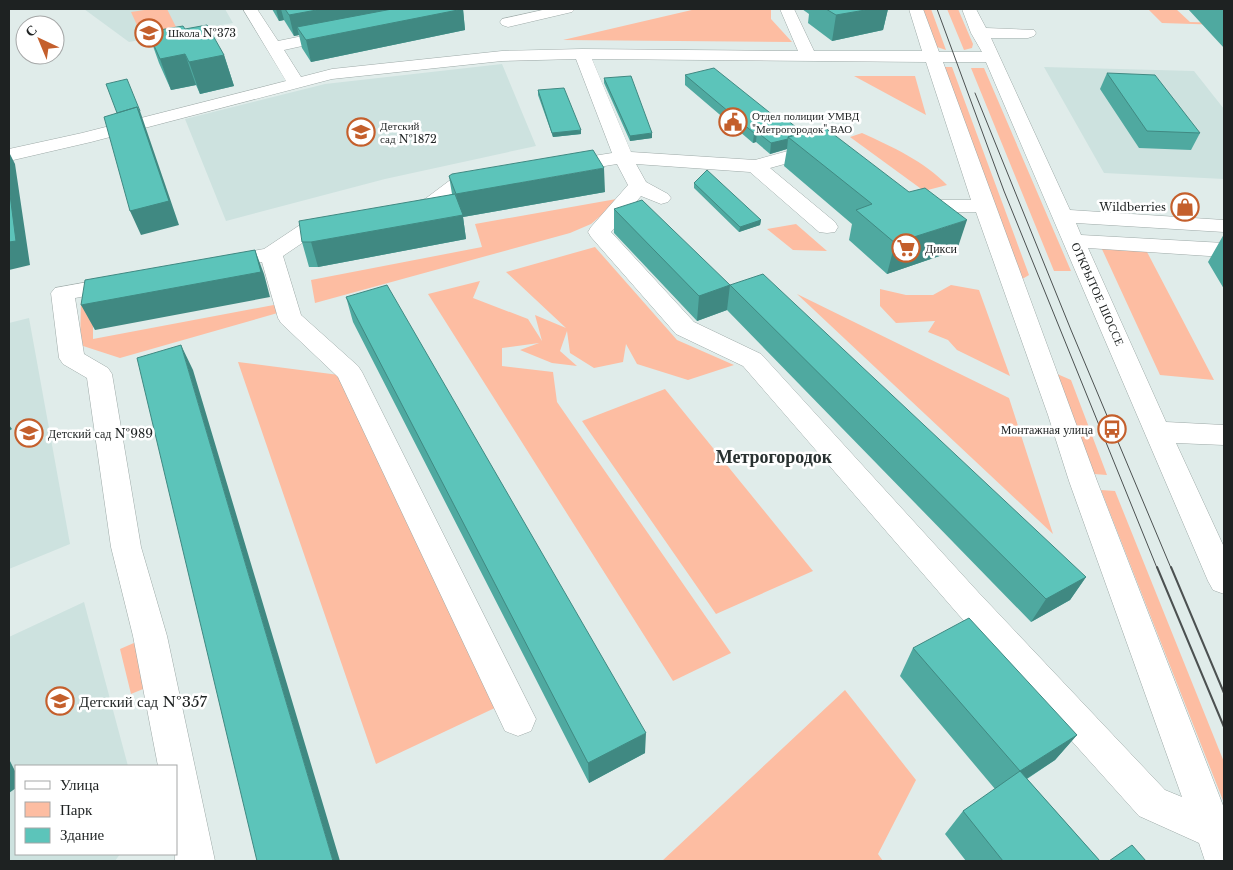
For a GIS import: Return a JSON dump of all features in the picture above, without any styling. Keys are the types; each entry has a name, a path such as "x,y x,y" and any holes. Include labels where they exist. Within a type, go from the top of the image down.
{"street":[{"path":"250,9 296,83"},
{"path":"508,22 567,9"},
{"path":"787,9 808,55"},
{"path":"916,9 984,206 1061,415 1086,490 1224,859"},
{"name":"ОТКРЫТОЕ ШОССЕ","path":"969,9 1063,216 1224,581"},
{"path":"273,46 349,32"},
{"path":"979,33 1028,34"},
{"path":"582,54 623,157 650,192 599,232 685,328 752,360 968,603 1152,803 1213,830"},
{"path":"9,155 84,138 332,74 502,56 582,54 992,57"},
{"path":"544,170 623,157 755,166 822,148 842,150"},
{"path":"755,166 828,227"},
{"path":"385,214 432,204 456,185 505,176"},
{"path":"899,195 914,205 984,206"},
{"path":"1063,216 1224,226"},
{"path":"205,266 272,254 311,228 357,219"},
{"path":"1074,241 1224,250"},
{"path":"272,254 290,318 349,372 518,719"},
{"path":"139,279 63,293 72,358 99,374 126,547 150,636 176,765"},
{"path":"1157,432 1224,435"},
{"path":"178,776 195,861"}],"shaded area":[{"name":"Школа №373","path":"84,9 225,9 233,23 129,42"},
{"name":"Детский сад №1872","path":"502,64 536,146 385,179 226,221 185,119 325,84"},
{"path":"1044,67 1194,71 1224,109 1224,179 1104,173"},
{"name":"Детский сад №989","path":"29,318 70,544 9,569 9,323"},
{"name":"Детский сад №357","path":"84,602 128,765 15,765 15,855 119,855 115,861 9,861 9,637"}],"green space":[{"path":"167,9 176,27 141,34 131,12"},
{"path":"696,9 771,9 771,19 792,42 563,40"},
{"path":"923,9 931,9 946,50 937,47"},
{"path":"947,9 958,9 973,44 972,48 964,50"},
{"path":"1148,9 1176,9 1190,22 1224,23 1224,25 1162,23"},
{"path":"944,67 952,67 1029,275 1019,281"},
{"path":"971,68 984,68 1071,271 1054,271"},
{"path":"854,76 915,76 926,115"},
{"path":"862,133 918,162 947,185 924,191 850,137"},
{"path":"622,198 591,224 570,233 315,303 311,280 482,247 475,224"},
{"path":"796,224 827,251 793,250 767,229"},
{"path":"595,247 677,340 734,365 688,380 637,364 626,344 623,362 594,368 570,353 567,331 560,351 577,366 552,363 520,350 539,343 502,348 502,366 553,372 557,402 731,653 673,681 428,294 480,281 473,298 528,319 542,341 535,315 566,328 506,272"},
{"path":"1101,247 1146,250 1214,380 1160,375"},
{"path":"951,285 979,290 1010,376 957,350 948,340 928,332 935,321 896,323 880,306 880,289 906,295 933,295"},
{"path":"797,294 1009,398 1053,534"},
{"path":"81,302 93,308 93,339 284,303 288,310 120,358 80,345"},
{"path":"238,362 339,375 499,706 376,764"},
{"path":"1055,373 1071,380 1107,475 1094,474"},
{"path":"665,389 813,571 716,614 582,421"},
{"path":"1101,490 1115,491 1224,762 1224,803"},
{"path":"150,636 160,682 131,694 120,649"},
{"path":"845,690 916,780 878,854 883,861 662,861"}],"building":[{"path":"285,9 322,9 289,15"},
{"path":"392,9 463,9 306,40 297,27"},
{"path":"826,9 871,9 836,15"},
{"path":"207,25 224,55 189,62 185,54 160,59 148,32 183,26 185,29"},
{"path":"714,68 774,116 780,114 803,133 771,143 757,132 754,133 685,75"},
{"path":"1107,73 1155,75 1200,133 1147,131"},
{"path":"631,76 652,133 630,136 604,78"},
{"path":"127,79 140,111 137,107 117,113 106,84"},
{"path":"564,88 581,130 552,133 538,90"},
{"path":"137,107 169,201 130,211 104,117"},
{"path":"824,127 909,192 925,188 967,220 895,243 856,210 872,204 788,137"},
{"path":"593,150 604,168 456,194 449,176 452,174"},
{"path":"707,170 761,220 740,227 694,183"},
{"path":"9,187 16,241 9,242"},
{"path":"455,194 463,215 302,242 299,221"},
{"path":"642,200 730,285 699,296 614,209"},
{"path":"255,250 261,272 81,305 85,280"},
{"path":"763,274 1086,577 1046,599 730,285"},
{"path":"387,285 646,733 588,763 346,297"},
{"path":"181,345 333,861 257,861 137,358"},
{"path":"969,618 1077,735 1020,771 913,648"},
{"path":"1020,771 1100,861 1003,861 963,811"},
{"path":"1132,845 1146,861 1109,861"}],"tram line":[{"path":"937,9 1004,191 1157,568"},
{"path":"975,93 1071,330 1171,568"},
{"path":"1157,567 1224,727"},
{"path":"1171,567 1224,693"}],"place":[{"name":"Школа №373","path":"149,33"},
{"name":"Отдел полиции УМВД \"Метрогородок\" ВАО","path":"733,122"},
{"name":"Детский сад №1872","path":"361,132"},
{"name":"Wildberries","path":"1185,207"},
{"name":"Дикси","path":"906,248"},
{"name":"Монтажная улица","path":"1112,429"},
{"name":"Детский сад №989","path":"29,433"},
{"name":"Детский сад №357","path":"60,701"}],"district":[{"name":"Метрогородок","path":"774,457"}]}
